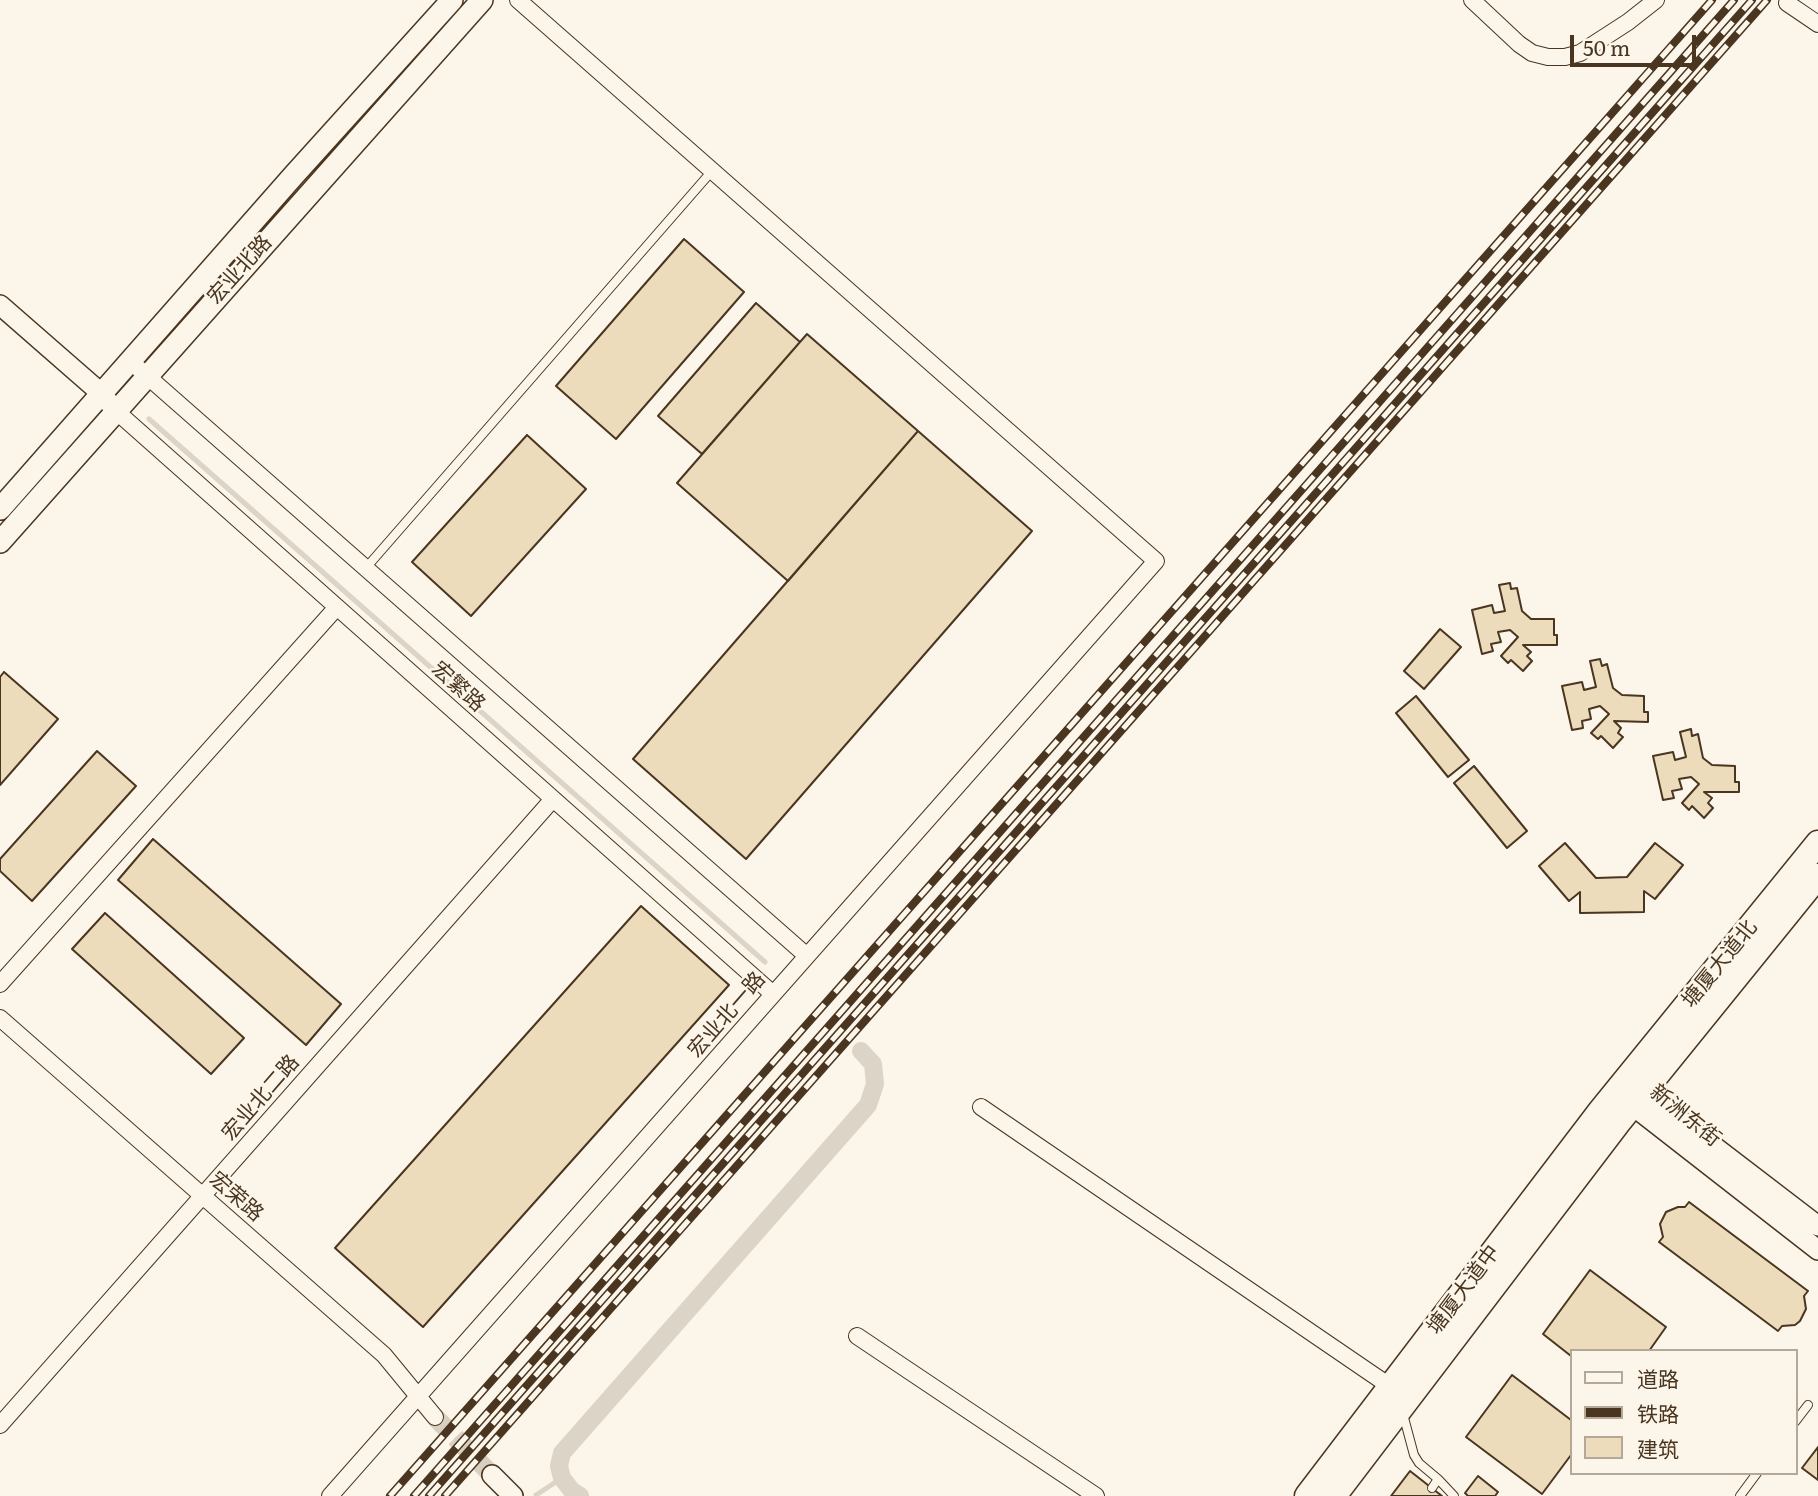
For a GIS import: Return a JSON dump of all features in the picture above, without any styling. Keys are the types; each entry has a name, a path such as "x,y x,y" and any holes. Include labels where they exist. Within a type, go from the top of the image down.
{"main road":[{"name":"宏业北路","path":"0,509 452,0"},
{"name":"宏业北路","path":"0,542 482,0"},
{"name":"塘厦大道北","path":"1632,1094 1818,843"},
{"name":"塘厦大道北","path":"1632,1094 1818,876"},
{"name":"塘厦大道中","path":"1307,1496 1396,1397 1632,1094"},
{"name":"塘厦大道中","path":"1334,1496 1396,1397"}],"street":[{"path":"518,0 712,170"},
{"path":"1472,0 1518,44 1532,53 1548,57 1564,57 1580,52 1629,22 1656,0"},
{"path":"1787,4 1818,24"},
{"name":"宏业北一路","path":"330,1496 1156,561 712,170"},
{"path":"0,305 102,394 116,411"},
{"path":"130,361 807,956"},
{"name":"宏繁路","path":"116,411 774,994"},
{"path":"0,984 337,607"},
{"name":"宏业北二路","path":"0,1425 553,799"},
{"name":"宏荣路","path":"0,1018 384,1355 435,1417"},
{"name":"新洲东街","path":"1632,1094 1818,1226"},
{"name":"新洲东街","path":"1632,1094 1818,1250"},
{"path":"981,1107 1396,1397"},
{"path":"858,1336 1096,1496"},
{"path":"492,1475 513,1496"}],"lane":[{"path":"365,569 712,170"},
{"path":"1396,1397 1414,1455 1454,1496"},
{"path":"1797,1419 1808,1405"},
{"path":"1740,1496 1756,1475"},
{"path":"1432,1488 1438,1479"}],"building":[{"path":"684,239 744,292 616,439 556,386"},
{"path":"756,303 800,342 702,454 658,416"},
{"path":"807,334 918,431 788,581 677,483"},
{"path":"918,431 1032,531 746,859 633,759"},
{"path":"527,435 586,489 471,616 412,562"},
{"path":"1510,583 1511,589 1517,588 1522,611 1531,619 1554,619 1554,635 1557,635 1557,645 1523,645 1531,652 1527,656 1532,661 1523,671 1511,660 1508,663 1501,656 1518,637 1510,630 1498,632 1501,642 1491,644 1493,651 1482,654 1472,610 1492,605 1494,613 1505,611 1499,585"},
{"path":"1440,629 1461,647 1424,689 1404,671"},
{"path":"1600,659 1602,666 1607,664 1613,688 1622,695 1644,696 1644,712 1648,712 1648,722 1614,721 1621,728 1618,733 1623,737 1613,748 1601,736 1598,739 1591,733 1609,714 1600,706 1589,709 1591,719 1582,721 1583,728 1572,730 1562,686 1582,682 1584,690 1596,687 1590,661"},
{"path":"4,672 58,719 0,785 0,677"},
{"path":"1416,696 1469,760 1448,777 1396,713"},
{"path":"1691,729 1692,736 1698,734 1703,758 1712,765 1735,766 1735,782 1739,782 1739,792 1704,792 1712,798 1708,803 1713,808 1704,818 1692,806 1689,810 1682,803 1699,784 1691,777 1679,779 1682,789 1672,791 1674,798 1663,800 1653,756 1673,752 1675,760 1686,757 1680,732"},
{"path":"97,751 136,786 32,901 0,871 0,859"},
{"path":"1474,766 1527,831 1507,848 1454,783"},
{"path":"153,839 341,1004 306,1045 118,880"},
{"path":"1565,843 1596,878 1627,877 1655,843 1683,865 1655,899 1644,891 1644,912 1580,913 1580,892 1569,901 1539,866"},
{"path":"641,906 729,985 423,1327 335,1248"},
{"path":"105,913 244,1038 211,1074 72,949"},
{"path":"1689,1202 1808,1291 1804,1296 1806,1309 1800,1321 1795,1325 1782,1326 1778,1331 1659,1242 1663,1237 1660,1224 1666,1212 1685,1207"},
{"path":"1590,1270 1666,1327 1650,1349 1570,1349 1570,1355 1543,1334"},
{"path":"1512,1375 1570,1419 1570,1456 1542,1494 1466,1437"},
{"path":"1818,1447 1818,1480 1802,1468"},
{"path":"1410,1471 1442,1496 1391,1496"},
{"path":"1478,1476 1498,1492 1495,1496 1468,1496 1465,1493"}],"waterway":[{"path":"149,419 765,962"},
{"path":"580,1496 572,1491 562,1478 559,1466 562,1453 868,1105 875,1084 873,1064 861,1051"},
{"path":"536,1495 562,1478"}],"tunnel":[{"path":"435,1417 492,1475"}],"railway":[{"path":"390,1496 1712,0"},
{"path":"414,1496 1734,0"},
{"path":"429,1496 1752,0"},
{"path":"445,1496 1767,0"}]}
